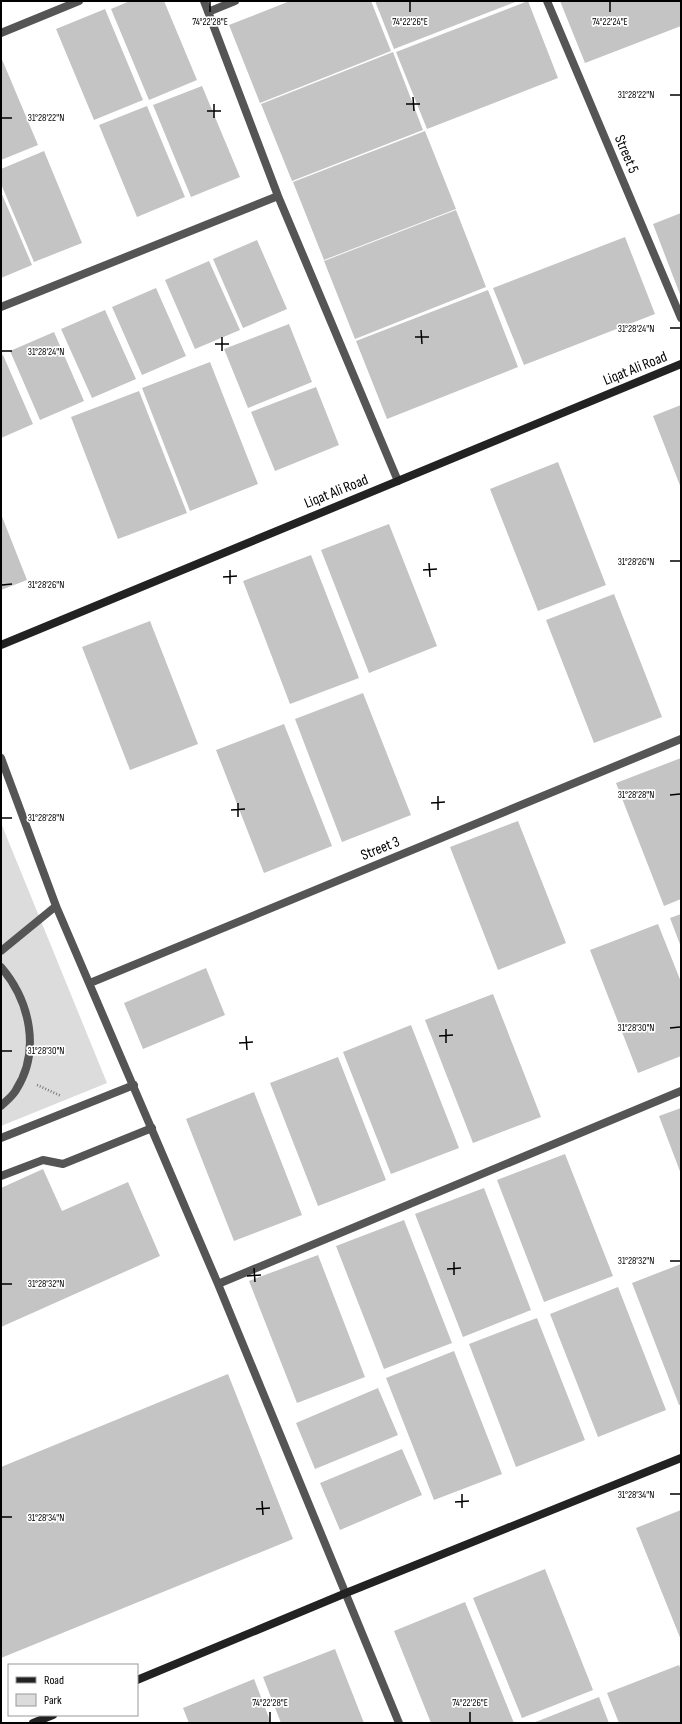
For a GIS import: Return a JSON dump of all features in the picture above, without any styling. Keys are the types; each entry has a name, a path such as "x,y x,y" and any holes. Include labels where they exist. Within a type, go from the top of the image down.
{"street":[{"path":"1,33 79,1"},
{"path":"204,1 278,196 398,481"},
{"path":"208,12 235,1"},
{"name":"Street 5","path":"546,1 681,318"},
{"path":"1,307 278,196"},
{"name":"Liqat Ali Road","path":"1,645 681,364"},
{"name":"Street 3","path":"90,982 681,739"},
{"path":"1,758 56,906 90,982 218,1284 399,1723"},
{"path":"1,951 56,906"},
{"path":"1,967 10,977 24,1003 30,1034 28,1067 16,1092 1,1106"},
{"path":"1,1138 134,1085"},
{"path":"218,1284 681,1091"},
{"path":"1,1176 43,1160 63,1164 152,1128"},
{"path":"138,1680 346,1593 681,1458"},
{"path":"34,1723 51,1716"}],"path":[{"path":"22,1078 64,1097 69,1110"}],"green space":[{"path":"1,823 107,1083 1,1126"}],"building":[{"path":"130,1 164,1 197,80 149,100 111,9"},
{"path":"290,1 371,1 391,51 260,103 229,25"},
{"path":"375,1 518,1 394,49"},
{"path":"528,1 558,78 427,129 396,52"},
{"path":"560,1 681,1 681,26 585,63"},
{"path":"105,9 143,100 94,120 56,29"},
{"path":"393,52 423,130 292,181 261,104"},
{"path":"1,57 38,145 1,160"},
{"path":"202,86 240,177 191,197 153,105"},
{"path":"147,106 185,197 137,217 99,125"},
{"path":"425,131 456,209 324,260 293,182"},
{"path":"44,151 82,243 34,262 1,184 1,169"},
{"path":"1,192 32,265 1,278"},
{"path":"456,210 486,287 355,339 324,261"},
{"path":"681,213 681,297 653,224"},
{"path":"625,237 655,314 524,365 493,288"},
{"path":"257,240 287,309 243,328 213,259"},
{"path":"209,261 240,330 195,349 165,280"},
{"path":"156,288 186,356 142,375 112,307"},
{"path":"488,290 518,367 387,419 356,341"},
{"path":"105,310 136,379 92,398 61,329"},
{"path":"289,324 312,382 248,408 224,349"},
{"path":"54,332 84,401 40,420 10,351"},
{"path":"3,355 33,424 1,438 1,356"},
{"path":"210,362 258,484 190,511 142,388"},
{"path":"316,387 339,445 275,471 251,412"},
{"path":"139,391 187,513 118,539 71,417"},
{"path":"681,405 681,488 653,416"},
{"path":"558,462 606,585 538,611 490,489"},
{"path":"1,514 27,580 1,590"},
{"path":"389,524 437,646 369,673 321,550"},
{"path":"311,555 359,678 290,704 243,581"},
{"path":"614,594 662,717 594,743 546,620"},
{"path":"150,621 198,744 130,770 82,647"},
{"path":"363,693 411,815 342,842 295,719"},
{"path":"284,724 332,846 264,873 216,750"},
{"path":"681,758 681,899 664,906 616,783"},
{"path":"518,821 566,943 498,970 450,847"},
{"path":"681,914 681,947 670,918"},
{"path":"658,924 681,982 681,1056 638,1073 590,950"},
{"path":"206,968 225,1015 143,1049 124,1003"},
{"path":"493,994 541,1117 473,1143 425,1020"},
{"path":"411,1025 459,1148 391,1174 343,1052"},
{"path":"338,1057 386,1180 318,1206 270,1083"},
{"path":"254,1092 302,1215 234,1241 186,1119"},
{"path":"681,1108 681,1174 659,1116"},
{"path":"565,1154 613,1276 544,1302 497,1180"},
{"path":"43,1169 62,1211 128,1182 160,1256 1,1327 1,1188"},
{"path":"484,1188 531,1310 463,1337 415,1214"},
{"path":"404,1220 452,1343 384,1369 336,1246"},
{"path":"318,1255 365,1377 297,1403 249,1281"},
{"path":"681,1264 681,1405 679,1405 632,1283"},
{"path":"618,1287 666,1410 598,1437 550,1314"},
{"path":"537,1318 585,1440 516,1467 469,1344"},
{"path":"454,1351 502,1474 434,1500 386,1378"},
{"path":"228,1374 293,1539 1,1658 1,1467"},
{"path":"378,1388 398,1435 315,1469 296,1423"},
{"path":"402,1449 422,1495 340,1530 320,1483"},
{"path":"681,1510 681,1640 636,1528"},
{"path":"545,1569 593,1690 522,1718 473,1598"},
{"path":"465,1602 514,1723 431,1723 394,1631"},
{"path":"335,1649 364,1723 281,1723 263,1677"},
{"path":"679,1665 681,1670 681,1723 619,1723 607,1693"},
{"path":"254,1679 271,1723 189,1723 183,1708"},
{"path":"599,1697 609,1723 533,1723"}]}
